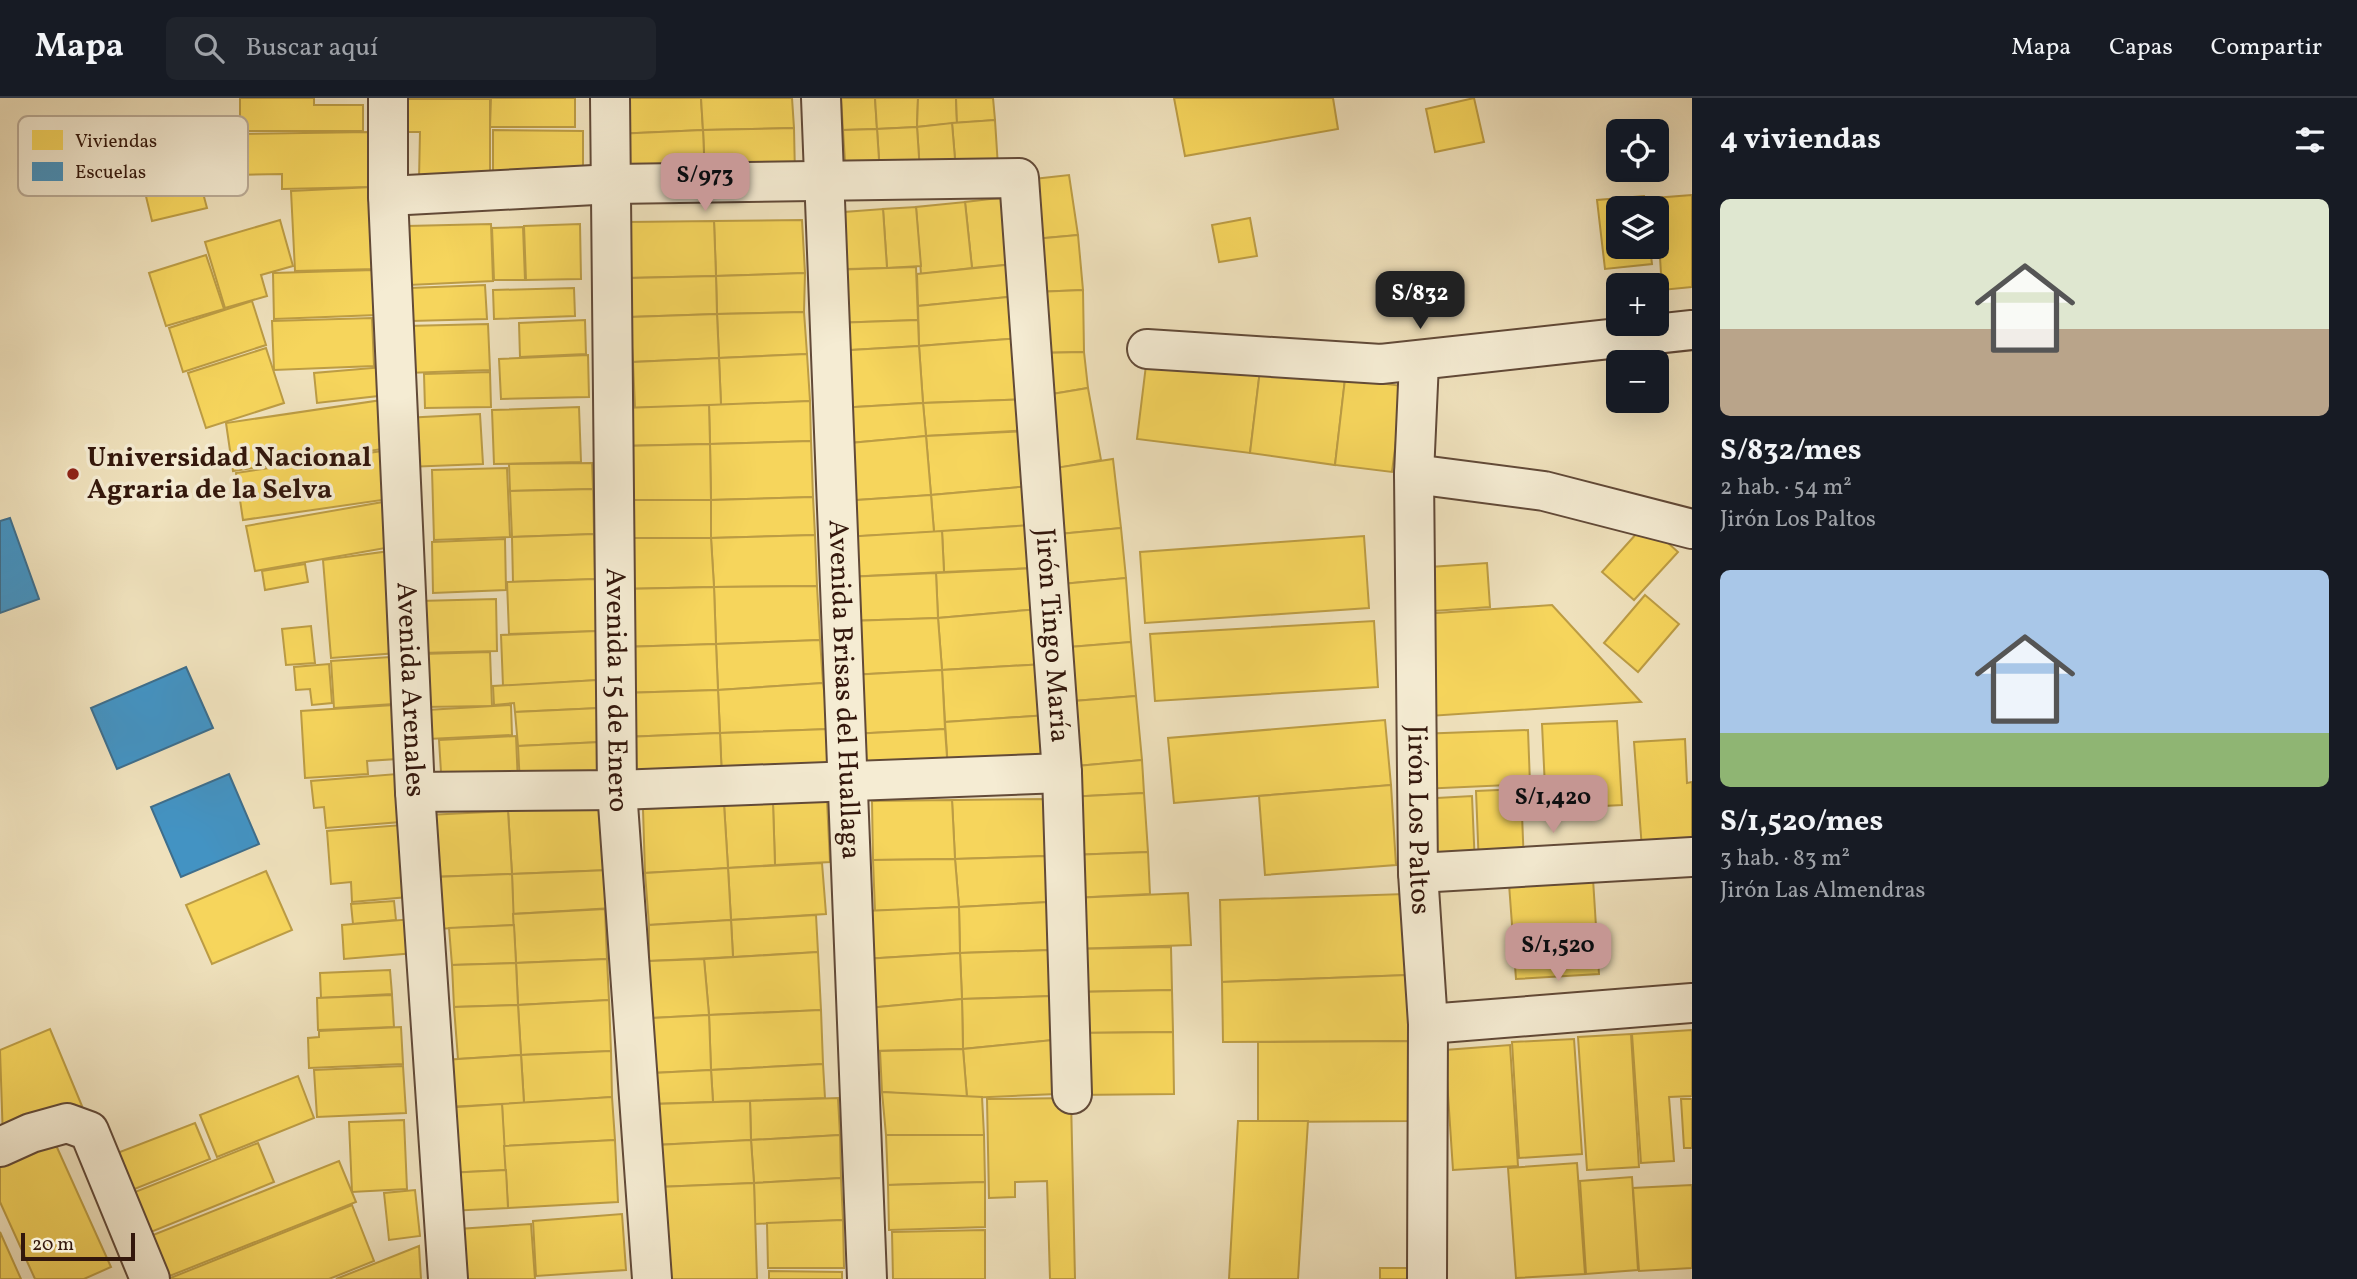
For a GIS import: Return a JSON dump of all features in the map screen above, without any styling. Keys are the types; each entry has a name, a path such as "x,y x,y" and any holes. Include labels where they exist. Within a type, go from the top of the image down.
{"street":[{"name":"Avenida Arenales","path":"388,98 388,196 415,792 448,1279"},
{"name":"Avenida 15 de Enero","path":"610,98 613,184 617,790 652,1279"},
{"name":"Avenida Brisas del Huallaga","path":"821,98 867,1279"},
{"name":"Jirón Tingo María","path":"825,183 1019,178 1062,774 1072,1094"},
{"path":"388,196 613,184 825,183"},
{"path":"1147,349 1355,363 1419,362 1581,340 1692,330"},
{"name":"Jirón Los Paltos","path":"1419,362 1413,474 1418,873 1428,1024 1427,1279"},
{"path":"1413,474 1544,491 1692,529"},
{"path":"415,792 617,790 1062,774"},
{"path":"1418,873 1692,857"},
{"path":"1428,1024 1692,1003"},
{"path":"0,1147 31,1133 67,1123 89,1130 150,1279"}],"building: Viviendas":[{"path":"240,98 314,98 314,105 363,105 363,131 248,131 248,116 240,116"},
{"path":"491,98 575,98 575,127 490,127"},
{"path":"613,98 701,98 703,130 615,134"},
{"path":"701,98 792,98 794,128 703,130"},
{"path":"841,98 875,98 877,129 843,130"},
{"path":"875,98 918,98 917,127 877,129"},
{"path":"918,98 956,98 957,123 917,127"},
{"path":"956,98 993,98 995,120 957,123"},
{"path":"1174,98 1333,98 1338,129 1185,156"},
{"path":"1474,98 1484,142 1435,152 1426,109"},
{"path":"408,99 490,99 490,180 419,180 420,132 408,132"},
{"path":"995,120 998,167 956,171 952,123"},
{"path":"952,123 956,171 920,172 917,127"},
{"path":"917,127 920,172 880,175 877,129"},
{"path":"794,128 795,176 705,177 703,130"},
{"path":"877,129 880,175 846,177 843,130"},
{"path":"493,130 583,131 583,180 493,179"},
{"path":"703,130 705,177 617,181 615,134"},
{"path":"370,132 371,187 282,189 282,174 248,175 248,134"},
{"path":"1069,175 1078,235 1034,239 1025,180"},
{"path":"372,187 375,269 295,271 291,191"},
{"path":"1692,195 1692,287 1669,289 1669,273 1661,273 1660,259 1669,259 1669,197"},
{"path":"146,196 204,196 207,208 152,221"},
{"path":"1007,197 1015,264 972,268 965,202"},
{"path":"1606,199 1606,259 1651,259 1652,264 1605,269 1597,200"},
{"path":"965,202 972,268 921,274 916,207"},
{"path":"916,207 921,266 887,268 883,209"},
{"path":"883,209 887,268 847,269 844,212"},
{"path":"1250,218 1257,256 1219,262 1212,225"},
{"path":"280,220 293,266 261,275 267,296 225,308 205,242"},
{"path":"802,220 805,273 716,276 714,221"},
{"path":"714,221 716,276 629,278 628,222"},
{"path":"491,224 493,281 409,285 407,226"},
{"path":"580,224 581,279 526,280 524,226"},
{"path":"523,227 525,280 494,280 492,228"},
{"path":"1078,235 1083,290 1035,292 1034,239"},
{"path":"206,255 224,309 166,326 149,273"},
{"path":"1015,264 1018,296 918,306 917,274"},
{"path":"916,267 918,320 833,323 831,270"},
{"path":"375,270 377,315 274,319 273,273"},
{"path":"805,273 804,312 717,314 716,276"},
{"path":"716,276 717,314 630,317 629,278"},
{"path":"485,285 487,319 411,321 410,288"},
{"path":"574,288 575,316 494,319 493,290"},
{"path":"1083,290 1084,352 1036,353 1035,292"},
{"path":"1018,296 1022,338 919,346 918,306"},
{"path":"252,301 266,345 183,372 169,328"},
{"path":"804,312 807,354 719,358 717,314"},
{"path":"717,314 719,358 633,362 630,317"},
{"path":"372,318 374,366 274,370 272,321"},
{"path":"585,320 586,354 520,357 519,323"},
{"path":"918,320 919,346 834,351 833,323"},
{"path":"488,324 490,370 407,373 406,326"},
{"path":"1022,338 1028,399 923,403 919,346"},
{"path":"919,346 923,403 838,408 834,351"},
{"path":"266,348 284,403 206,428 188,373"},
{"path":"1084,352 1088,388 1040,396 1036,353"},
{"path":"807,354 810,401 721,405 719,358"},
{"path":"588,355 589,397 501,399 499,359"},
{"path":"1147,357 1260,370 1250,453 1137,439"},
{"path":"719,358 721,405 635,408 633,362"},
{"path":"384,367 387,395 317,403 314,373"},
{"path":"1260,370 1345,379 1335,465 1250,453"},
{"path":"490,372 491,407 425,408 424,374"},
{"path":"1345,379 1403,386 1392,472 1335,465"},
{"path":"1088,388 1101,460 1053,469 1040,396"},
{"path":"1028,399 1030,430 926,436 923,403"},
{"path":"382,400 389,448 233,471 226,423"},
{"path":"810,401 811,441 710,444 709,405"},
{"path":"923,403 926,436 839,444 838,408"},
{"path":"709,405 710,444 622,446 622,408"},
{"path":"579,407 581,462 494,464 492,410"},
{"path":"480,414 483,464 406,467 404,418"},
{"path":"1026,431 1031,486 931,495 926,436"},
{"path":"926,436 931,495 842,501 839,444"},
{"path":"811,441 813,497 711,500 710,444"},
{"path":"710,444 711,500 622,500 622,446"},
{"path":"382,451 389,499 243,520 236,473"},
{"path":"1113,459 1121,528 1049,535 1042,470"},
{"path":"592,463 593,489 510,491 509,464"},
{"path":"507,468 510,537 434,540 432,470"},
{"path":"1031,486 1032,525 934,532 931,495"},
{"path":"593,489 594,534 512,537 510,491"},
{"path":"931,495 934,532 844,537 842,501"},
{"path":"813,497 815,535 711,538 711,500"},
{"path":"622,500 711,500 711,538 622,538"},
{"path":"383,502 391,547 255,571 246,526"},
{"path":"1646,523 1678,552 1634,600 1602,572"},
{"path":"1032,525 1036,568 944,572 942,531"},
{"path":"1121,528 1126,578 1051,585 1049,535"},
{"path":"942,531 944,572 846,577 844,537"},
{"path":"594,534 595,579 513,582 512,537"},
{"path":"815,535 817,586 714,587 711,538"},
{"path":"1364,536 1369,608 1145,623 1140,552"},
{"path":"622,538 711,538 714,587 622,589"},
{"path":"505,539 506,590 433,593 432,542"},
{"path":"390,551 398,653 331,658 323,560"},
{"path":"1487,563 1490,607 1433,611 1430,567"},
{"path":"305,564 308,582 265,590 262,571"},
{"path":"1036,568 1040,609 938,618 936,573"},
{"path":"936,573 938,618 849,621 846,577"},
{"path":"1126,578 1131,642 1057,648 1051,585"},
{"path":"595,579 597,631 509,634 507,582"},
{"path":"817,586 820,640 716,644 714,587"},
{"path":"714,587 716,644 622,647 622,589"},
{"path":"1645,595 1679,624 1638,672 1604,643"},
{"path":"496,599 497,651 421,653 419,601"},
{"path":"1552,605 1641,702 1429,716 1423,614"},
{"path":"1040,609 1045,664 942,670 938,618"},
{"path":"938,618 942,670 850,675 849,621"},
{"path":"1374,621 1378,687 1155,701 1150,634"},
{"path":"311,626 315,663 286,665 282,629"},
{"path":"597,631 598,680 503,686 501,635"},
{"path":"820,640 823,683 718,690 716,644"},
{"path":"1131,642 1136,696 1061,702 1057,648"},
{"path":"716,644 718,690 623,693 622,647"},
{"path":"490,652 492,706 423,707 421,654"},
{"path":"390,657 394,704 334,708 331,661"},
{"path":"329,664 332,703 312,705 310,689 296,690 294,667"},
{"path":"1045,664 1048,715 945,722 942,670"},
{"path":"942,670 945,729 852,734 850,675"},
{"path":"598,680 600,708 515,712 514,703 494,705 493,686"},
{"path":"823,683 829,729 720,733 718,690"},
{"path":"718,690 720,733 625,737 623,693"},
{"path":"1136,696 1142,760 1066,767 1061,702"},
{"path":"394,705 397,759 367,761 368,774 305,778 301,711"},
{"path":"511,705 512,735 428,739 427,710"},
{"path":"600,708 601,742 518,746 515,712"},
{"path":"1048,715 1052,767 948,771 945,722"},
{"path":"1385,720 1391,785 1174,803 1168,738"},
{"path":"1617,721 1622,805 1546,809 1542,724"},
{"path":"829,729 831,775 722,780 720,733"},
{"path":"945,729 948,771 855,776 852,734"},
{"path":"1528,730 1530,784 1420,789 1417,734"},
{"path":"720,733 722,780 627,783 625,737"},
{"path":"516,736 518,784 442,788 439,740"},
{"path":"1685,739 1687,783 1692,782 1692,846 1642,849 1634,742"},
{"path":"601,742 603,780 520,785 518,746"},
{"path":"1142,760 1144,793 1067,797 1066,767"},
{"path":"397,774 401,822 326,828 324,807 314,808 311,781"},
{"path":"1391,785 1396,865 1265,875 1259,796"},
{"path":"1521,789 1524,865 1479,867 1476,791"},
{"path":"1144,793 1148,852 1071,855 1067,797"},
{"path":"1472,796 1475,866 1423,868 1419,799"},
{"path":"1051,799 1046,856 955,859 952,800"},
{"path":"952,800 955,859 873,860 872,801"},
{"path":"827,801 830,862 775,865 773,803"},
{"path":"773,803 775,865 728,868 724,804"},
{"path":"607,804 610,870 512,874 508,811"},
{"path":"724,804 728,868 645,873 643,809"},
{"path":"508,811 512,874 433,877 427,815"},
{"path":"402,825 408,897 352,902 351,882 331,884 327,831"},
{"path":"1148,852 1150,894 1072,898 1071,855"},
{"path":"1046,856 1049,902 959,907 955,859"},
{"path":"955,859 959,907 875,911 873,860"},
{"path":"822,863 826,914 731,920 728,868"},
{"path":"728,868 731,920 649,925 645,873"},
{"path":"610,870 613,908 513,914 512,874"},
{"path":"266,871 292,930 212,964 186,905"},
{"path":"512,874 514,925 436,929 433,877"},
{"path":"1593,879 1599,974 1516,979 1509,884"},
{"path":"1188,893 1191,945 1074,949 1072,898"},
{"path":"1405,894 1408,975 1222,982 1220,900"},
{"path":"394,901 396,920 353,924 351,904"},
{"path":"1049,902 1050,950 960,953 959,907"},
{"path":"959,907 960,953 864,959 864,911"},
{"path":"605,909 607,959 516,963 513,914"},
{"path":"816,915 818,952 733,957 731,920"},
{"path":"413,919 415,953 344,959 342,925"},
{"path":"731,920 733,957 649,961 649,925"},
{"path":"514,925 516,963 452,965 449,928"},
{"path":"1171,947 1172,990 1075,992 1074,949"},
{"path":"1050,950 1052,996 962,999 960,953"},
{"path":"818,952 821,1010 709,1015 704,959"},
{"path":"960,953 962,999 868,1008 864,959"},
{"path":"607,959 609,1000 518,1005 516,963"},
{"path":"704,959 709,1015 652,1018 649,961"},
{"path":"516,963 518,1005 454,1007 452,965"},
{"path":"390,970 392,994 321,998 320,973"},
{"path":"1408,975 1411,1041 1223,1042 1222,982"},
{"path":"1172,990 1173,1032 1075,1033 1075,992"},
{"path":"392,995 394,1027 318,1030 317,998"},
{"path":"1052,996 1053,1040 963,1049 962,999"},
{"path":"962,999 963,1049 870,1051 868,1008"},
{"path":"609,1000 611,1051 521,1055 518,1005"},
{"path":"518,1005 521,1055 458,1059 454,1007"},
{"path":"821,1010 823,1064 711,1070 709,1015"},
{"path":"709,1015 711,1070 653,1073 652,1018"},
{"path":"401,1027 403,1064 309,1068 308,1038 319,1037 319,1031"},
{"path":"50,1029 82,1106 3,1140 0,1050"},
{"path":"1692,1030 1692,1096 1669,1097 1674,1161 1641,1163 1632,1034"},
{"path":"1173,1032 1174,1094 1076,1095 1075,1033"},
{"path":"1631,1034 1639,1167 1587,1170 1578,1037"},
{"path":"1574,1039 1582,1154 1519,1158 1512,1042"},
{"path":"1053,1040 1056,1094 967,1098 963,1049"},
{"path":"1411,1041 1412,1121 1258,1122 1258,1042"},
{"path":"1510,1045 1518,1166 1453,1170 1445,1050"},
{"path":"963,1049 967,1098 882,1092 880,1051"},
{"path":"611,1051 612,1097 524,1103 521,1055"},
{"path":"521,1055 524,1103 447,1107 443,1060"},
{"path":"823,1064 825,1098 713,1102 711,1070"},
{"path":"403,1066 406,1113 317,1117 314,1070"},
{"path":"711,1070 713,1102 653,1104 653,1073"},
{"path":"298,1076 314,1118 217,1157 200,1115"},
{"path":"882,1092 982,1097 984,1135 886,1135"},
{"path":"612,1097 615,1140 504,1146 502,1104"},
{"path":"838,1098 840,1135 751,1140 750,1101"},
{"path":"1071,1098 1075,1279 1050,1279 1047,1181 1015,1182 1015,1197 989,1198 987,1099"},
{"path":"1681,1099 1692,1099 1692,1148 1684,1148"},
{"path":"750,1101 751,1140 656,1145 653,1104"},
{"path":"502,1104 506,1170 447,1173 442,1108"},
{"path":"404,1120 407,1189 352,1192 349,1122"},
{"path":"1238,1121 1308,1121 1298,1279 1229,1279"},
{"path":"195,1123 210,1159 127,1192 112,1155"},
{"path":"840,1135 841,1178 754,1183 751,1140"},
{"path":"886,1135 984,1135 985,1182 888,1185"},
{"path":"615,1140 618,1202 508,1208 504,1146"},
{"path":"751,1140 754,1183 658,1187 656,1145"},
{"path":"55,1143 111,1267 84,1279 35,1279 0,1202 0,1167"},
{"path":"258,1143 274,1182 146,1234 130,1194"},
{"path":"339,1161 356,1202 162,1279 138,1241"},
{"path":"1577,1163 1585,1274 1516,1278 1508,1168"},
{"path":"506,1170 508,1208 449,1211 447,1173"},
{"path":"1632,1177 1638,1270 1586,1274 1580,1181"},
{"path":"841,1178 843,1220 755,1224 754,1183"},
{"path":"985,1182 985,1227 889,1230 888,1185"},
{"path":"754,1183 757,1279 660,1279 658,1187"},
{"path":"1692,1185 1692,1268 1639,1271 1633,1188"},
{"path":"415,1190 420,1236 389,1240 384,1193"},
{"path":"352,1205 374,1261 329,1279 168,1279"},
{"path":"622,1214 626,1270 536,1276 533,1221"},
{"path":"843,1220 844,1268 768,1268 767,1223"},
{"path":"531,1224 535,1279 462,1279 458,1229"},
{"path":"985,1230 985,1279 893,1279 892,1232"},
{"path":"0,1232 21,1279 0,1279"},
{"path":"419,1246 421,1279 336,1279"},
{"path":"1380,1268 1422,1268 1422,1279 1380,1279"},
{"path":"769,1271 842,1272 842,1279 769,1279"}],"building: Escuelas":[{"path":"10,518 39,599 0,613 0,521"},
{"path":"186,667 213,728 117,769 91,708"},
{"path":"229,774 259,844 181,877 151,807"}],"place":[{"name":"Universidad Nacional Agraria de la Selva","path":"73,474"}]}
